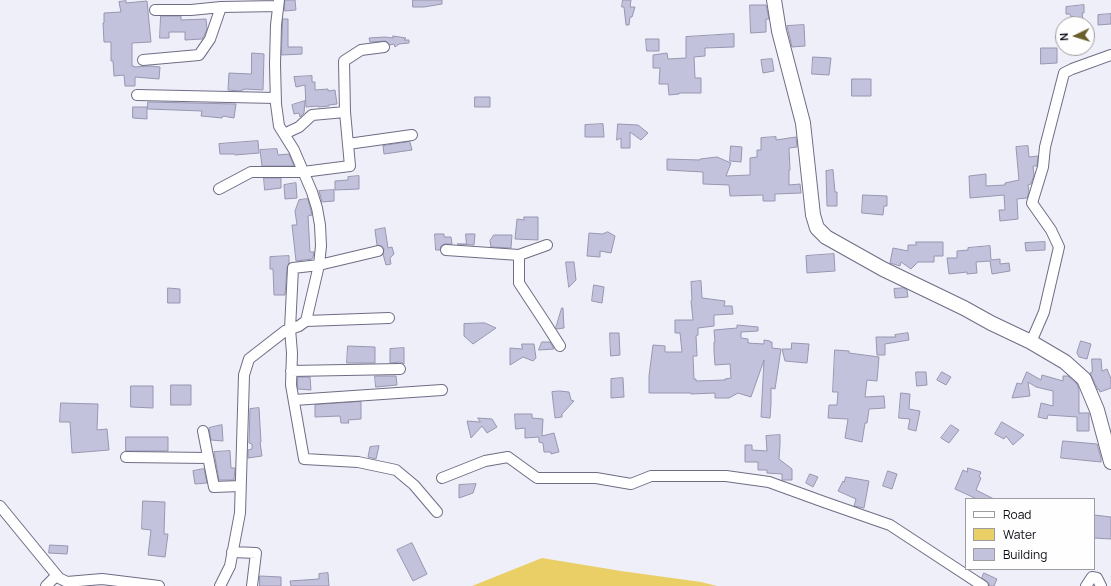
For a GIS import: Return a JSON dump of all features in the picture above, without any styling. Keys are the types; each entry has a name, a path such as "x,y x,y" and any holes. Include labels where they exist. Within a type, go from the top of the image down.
{"main road":[{"path":"774,0 779,31 803,123 813,215 817,228 826,237 883,269 1031,342 1065,362 1084,379 1097,410 1111,462"}],"street":[{"path":"155,10 191,10 279,3 276,25 275,64 279,126 294,150 312,192 320,226 321,246 319,265 306,321"},
{"path":"143,60 199,55 210,39 222,7"},
{"path":"219,190 252,172 303,172 350,166 344,61 361,50 384,47"},
{"path":"1031,342 1044,312 1059,247 1051,230 1032,203 1043,167 1045,147 1064,73 1072,68 1111,55"},
{"path":"138,95 276,98"},
{"path":"284,134 299,127 312,115 346,112"},
{"path":"348,144 412,135"},
{"path":"446,250 519,256 546,245"},
{"path":"378,251 319,265 293,268 288,330 291,384 304,459 358,462 396,470 414,485 437,512"},
{"path":"519,256 519,283 560,346"},
{"path":"220,586 230,566 240,512 244,375 249,359 288,330 299,326 306,321 389,318"},
{"path":"291,371 400,369"},
{"path":"294,400 442,390"},
{"path":"203,431 214,487 240,486"},
{"path":"126,457 208,458"},
{"path":"442,478 485,461 508,457 536,478 596,478 631,484 651,476 726,476 769,482 890,525 983,586"},
{"path":"0,506 59,578 67,582 102,579 159,586"},
{"path":"232,552 256,553 252,586"},
{"path":"46,586 56,576"},
{"path":"1086,586 1092,577 1097,578 1102,586"}],"water":[{"path":"542,558 701,582 717,586 472,586"}],"building":[{"path":"285,0 295,0 296,10 285,11"},
{"path":"413,0 442,0 442,4 413,7"},
{"path":"623,0 631,0 630,7 635,7 632,17 630,17 629,25 626,25 624,7 622,7"},
{"path":"126,1 126,3 147,1 151,42 132,43 132,66 160,67 159,79 135,77 135,86 125,86 124,75 114,76 113,61 111,61 111,42 104,42 104,13 121,12 119,2"},
{"path":"750,5 766,5 769,19 766,19 766,32 751,33"},
{"path":"1084,5 1084,13 1082,13 1082,16 1071,16 1070,14 1066,14 1066,7"},
{"path":"1111,14 1111,24 1098,25 1098,15"},
{"path":"161,16 181,16 181,20 206,19 207,29 202,39 185,40 185,32 169,32 169,38 160,38"},
{"path":"283,19 288,19 288,47 302,47 302,54 282,55"},
{"path":"804,25 805,46 792,47 787,26"},
{"path":"734,34 734,47 705,48 705,56 694,57 695,78 701,78 701,93 679,93 669,95 668,84 659,84 660,68 653,68 653,55 667,53 668,59 686,58 686,37"},
{"path":"393,36 406,38 404,40 409,40 409,43 399,44 395,47 394,44 390,45 386,41 370,42 369,38 393,38"},
{"path":"646,39 659,39 659,51 647,51"},
{"path":"1041,48 1055,48 1057,63 1041,64"},
{"path":"252,53 264,54 263,90 228,90 229,73 251,74"},
{"path":"813,57 831,58 829,75 812,74"},
{"path":"772,59 774,71 763,73 761,60"},
{"path":"312,76 312,82 315,82 315,90 335,90 337,104 329,106 306,107 305,85 296,87 294,77"},
{"path":"852,79 871,79 871,96 852,96"},
{"path":"475,97 490,97 490,107 475,107"},
{"path":"305,101 304,113 300,117 299,113 294,114 292,105"},
{"path":"148,102 236,104 234,118 223,116 222,118 201,116 202,111 148,109"},
{"path":"133,107 147,107 147,119 133,118"},
{"path":"603,124 604,137 585,137 585,125"},
{"path":"618,124 638,125 648,133 641,140 630,132 630,148 621,148 621,138 617,140"},
{"path":"776,137 776,140 796,137 797,147 789,148 789,185 800,184 801,193 775,194 775,201 763,201 763,195 730,196 729,185 703,184 703,172 667,170 667,159 700,160 717,157 731,163 726,176 750,175 750,158 757,157 757,150 761,150 761,138"},
{"path":"258,141 259,153 235,155 220,154 219,144"},
{"path":"410,142 412,150 384,154 383,146"},
{"path":"731,146 742,147 741,162 730,161"},
{"path":"1028,146 1029,157 1038,156 1037,166 1033,166 1034,175 1031,184 1028,185 1029,192 1027,198 1017,199 1018,219 1000,221 999,210 1005,210 1004,195 970,198 969,176 986,174 986,186 1005,185 1005,183 1019,180 1016,147"},
{"path":"277,149 278,155 289,154 294,166 262,166 260,150"},
{"path":"833,170 835,192 837,192 837,206 827,206 826,171"},
{"path":"359,176 359,189 335,190 335,181 348,180 348,177"},
{"path":"264,178 281,178 281,188 265,190"},
{"path":"296,183 297,198 285,199 284,185"},
{"path":"334,190 334,201 322,202 319,191"},
{"path":"863,195 887,196 887,206 884,206 883,215 862,213"},
{"path":"308,199 312,215 308,216 310,252 314,252 312,259 296,261 292,225 297,225 295,211 299,200"},
{"path":"524,217 538,217 538,240 515,239 517,219 524,220"},
{"path":"385,228 388,248 392,247 394,254 390,258 391,264 386,265 383,254 384,249 382,246 377,245 375,230"},
{"path":"608,232 615,236 611,253 600,251 600,257 587,256 589,233 602,234"},
{"path":"435,234 444,234 444,237 451,237 452,244 444,244 441,246 440,250 436,250"},
{"path":"466,234 475,234 474,245 457,244 466,244"},
{"path":"494,235 512,235 511,248 491,247 490,241"},
{"path":"916,242 943,242 943,256 934,256 934,262 918,262 911,269 901,262 900,266 890,263 893,248 908,251 908,245 916,245"},
{"path":"1045,242 1045,250 1026,251 1025,243"},
{"path":"990,246 991,260 1000,259 1000,264 1009,263 1010,271 992,274 990,261 976,262 977,273 967,274 967,272 949,274 947,258 957,258 957,251 968,250 968,248"},
{"path":"834,254 835,271 807,273 806,256"},
{"path":"289,256 285,295 274,295 273,269 270,269 270,257"},
{"path":"566,262 574,262 576,280 569,287"},
{"path":"701,281 702,298 725,301 724,306 732,306 733,314 714,315 714,326 698,328 698,335 696,336 697,356 693,356 694,379 696,379 696,381 725,380 731,378 730,364 715,365 714,330 737,328 737,325 758,327 758,331 741,332 741,338 748,339 748,343 764,344 764,340 770,341 772,342 772,348 781,349 775,389 771,388 770,418 761,417 764,360 751,397 738,393 729,398 715,398 715,393 649,393 649,376 653,345 665,346 665,352 682,352 680,333 675,333 675,320 693,320 691,282"},
{"path":"594,285 604,287 602,303 592,301"},
{"path":"168,288 180,289 180,303 168,303"},
{"path":"904,288 907,290 908,297 895,298 894,289"},
{"path":"562,308 564,328 557,329 556,328"},
{"path":"485,323 496,328 473,344 464,336 464,324"},
{"path":"610,333 619,333 620,355 611,356"},
{"path":"908,333 909,340 885,344 885,355 877,355 876,337 896,337 895,335"},
{"path":"1081,341 1091,344 1087,359 1079,357 1077,353"},
{"path":"542,342 550,342 554,349 539,350"},
{"path":"792,343 809,344 807,363 785,361 782,349 791,349"},
{"path":"522,344 534,344 536,358 533,361 523,357 510,365 510,348 522,349"},
{"path":"348,346 375,347 375,363 347,363"},
{"path":"404,348 404,364 400,362 390,363 390,349"},
{"path":"835,350 849,351 849,353 879,357 877,381 867,380 865,397 884,396 885,408 869,409 862,442 845,438 848,419 828,418 829,405 837,405 838,392 833,392"},
{"path":"1092,359 1101,359 1102,371 1107,369 1111,379 1111,388 1100,392 1099,389 1098,390 1090,373 1092,372"},
{"path":"916,372 926,372 927,385 917,386"},
{"path":"942,372 951,377 946,385 937,380"},
{"path":"1027,372 1041,380 1042,375 1063,381 1063,376 1068,376 1077,384 1079,390 1079,413 1089,413 1089,431 1077,431 1077,417 1048,415 1047,419 1038,417 1041,403 1053,406 1053,391 1036,387 1028,382 1030,396 1012,398 1017,383 1021,384"},
{"path":"375,376 396,376 397,385 376,387"},
{"path":"298,377 310,377 311,390 298,389"},
{"path":"623,378 624,397 611,398 611,379"},
{"path":"171,385 191,385 191,405 171,405"},
{"path":"131,386 153,386 153,408 131,407"},
{"path":"552,392 569,392 571,400 574,401 562,414 562,417 555,418"},
{"path":"901,393 910,394 909,409 920,411 916,431 908,429 910,419 899,418"},
{"path":"361,402 361,419 348,420 349,423 341,423 340,416 315,417 315,405"},
{"path":"61,403 98,404 97,430 107,429 109,450 72,453 70,422 60,422"},
{"path":"259,408 262,456 248,458 248,450 252,449 252,444 249,443 250,409"},
{"path":"515,414 532,414 532,418 543,419 542,436 554,433 559,452 551,454 551,452 544,452 543,443 539,442 539,437 525,438 525,428 516,429"},
{"path":"478,418 492,419 497,427 487,433 482,426 471,438 467,421 480,422"},
{"path":"1002,422 1024,435 1013,445 1006,436 1004,439 995,434"},
{"path":"222,425 223,441 211,440 209,428"},
{"path":"951,425 959,430 949,443 941,438"},
{"path":"780,435 779,459 792,469 792,480 782,480 782,474 767,473 767,470 758,470 758,462 745,462 745,445 752,445 752,450 767,451 766,436"},
{"path":"126,437 168,437 168,451 126,451"},
{"path":"1063,441 1097,444 1101,462 1061,458"},
{"path":"379,446 376,459 368,457 370,447"},
{"path":"230,451 231,468 235,468 234,480 219,480 214,452"},
{"path":"968,468 981,472 979,477 981,478 976,490 992,498 975,498 955,489 963,470 967,472"},
{"path":"204,469 207,483 195,484 193,471"},
{"path":"888,471 897,474 892,489 883,486"},
{"path":"810,474 818,477 813,487 806,483"},
{"path":"846,477 869,481 864,508 854,506 856,499 838,491"},
{"path":"476,484 473,493 459,498 459,485"},
{"path":"143,501 165,502 164,534 168,534 165,557 148,555 151,530 142,529"},
{"path":"1095,515 1111,517 1111,539 1095,538"},
{"path":"412,543 427,574 413,581 397,550"},
{"path":"50,545 68,546 67,554 49,553"},
{"path":"328,573 329,586 291,586 290,581 319,579 319,574"},
{"path":"984,573 997,579 994,586 989,586 989,583 982,578"},
{"path":"260,576 281,577 281,586 260,586"}]}
